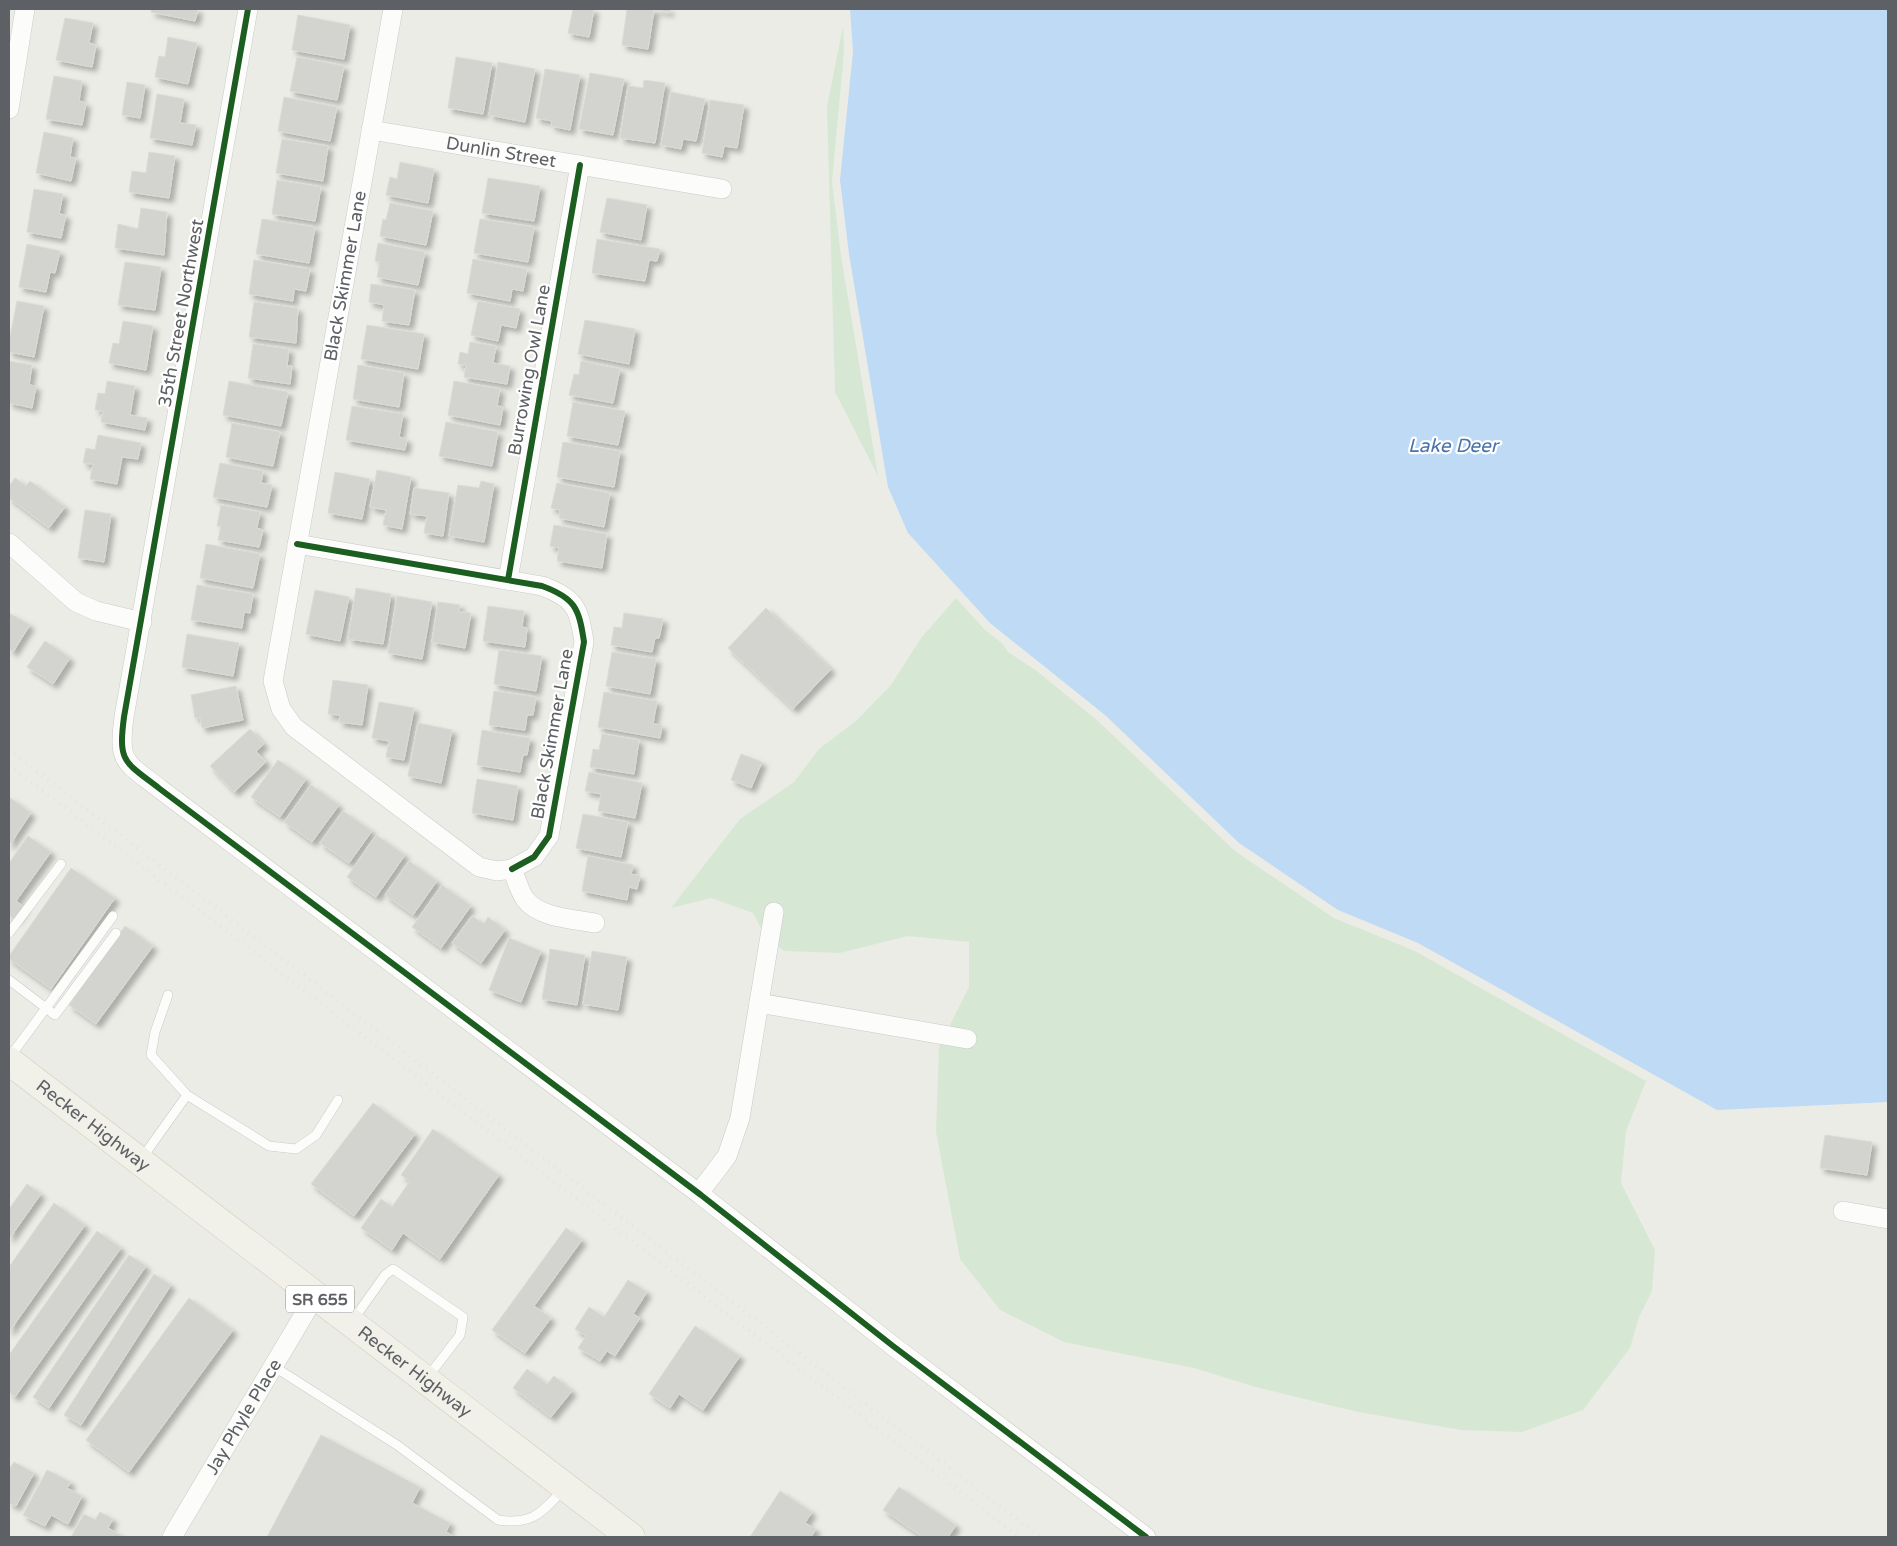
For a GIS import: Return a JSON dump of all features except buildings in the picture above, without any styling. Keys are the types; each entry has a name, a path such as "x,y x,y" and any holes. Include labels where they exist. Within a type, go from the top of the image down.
{"main road":[{"name":"Recker Highway","path":"9,1060 631,1537"}],"street":[{"path":"9,109 26,9"},
{"name":"35th Street Northwest","path":"248,9 121,742 122,754 133,768 699,1193 894,1346 1146,1537"},
{"name":"Black Skimmer Lane","path":"297,544 542,586 564,594 580,615 584,642 548,836 534,857 512,869 497,871 479,867 294,727 281,710 273,681 297,544 371,130 392,9"},
{"name":"Dunlin Street","path":"371,130 722,190"},
{"name":"Burrowing Owl Lane","path":"508,580 580,165"},
{"path":"9,543 76,602 96,611 142,622"},
{"path":"512,869 526,899 537,908 556,916 595,923"},
{"path":"699,1193 727,1156 736,1127 774,912"},
{"path":"759,1003 967,1038"},
{"path":"1843,1211 1888,1219"},
{"name":"Jay Phyle Place","path":"172,1537 315,1296"}],"lane":[{"path":"9,933 62,864"},
{"path":"9,1060 113,916"},
{"path":"9,980 55,1015 116,933"},
{"path":"168,995 155,1032 150,1055 187,1095 269,1146 296,1149 316,1135 338,1100"},
{"path":"140,1160 187,1095"},
{"path":"350,1323 385,1275 394,1269 463,1318 460,1335 426,1380"},
{"path":"273,1366 397,1445 498,1520 517,1523 539,1515 565,1487"}],"green space":[{"path":"843,26 844,52 832,182 841,256 878,476 835,392 827,107"},
{"path":"956,598 984,629 1003,644 1008,652 1037,671 1099,722 1234,850 1248,860 1334,918 1415,951 1646,1081 1626,1131 1621,1183 1655,1250 1652,1291 1639,1317 1630,1348 1583,1410 1522,1432 1461,1430 1358,1412 1252,1386 1194,1368 1064,1342 1000,1310 960,1259 936,1132 939,1047 969,987 969,942 908,936 840,953 784,951 764,934 753,913 711,898 671,908 740,819 794,782 819,749 857,720 891,685 921,638"}],"water":[{"name":"Lake Deer","path":"850,9 1888,9 1888,1102 1717,1110 1418,943 1338,910 1239,843 1105,715 990,623 908,533 888,487 849,254 840,180 853,52"}],"railway":[{"path":"9,750 1040,1537"},
{"path":"9,765 1019,1537"}],"cycle path":[{"path":"248,9 124,717 122,744 126,760 160,789 701,1195 893,1346 1146,1537"},
{"path":"508,580 580,165"},
{"path":"297,544 542,586 562,595 574,606 580,621 584,642 549,836 534,857 512,869"}]}
